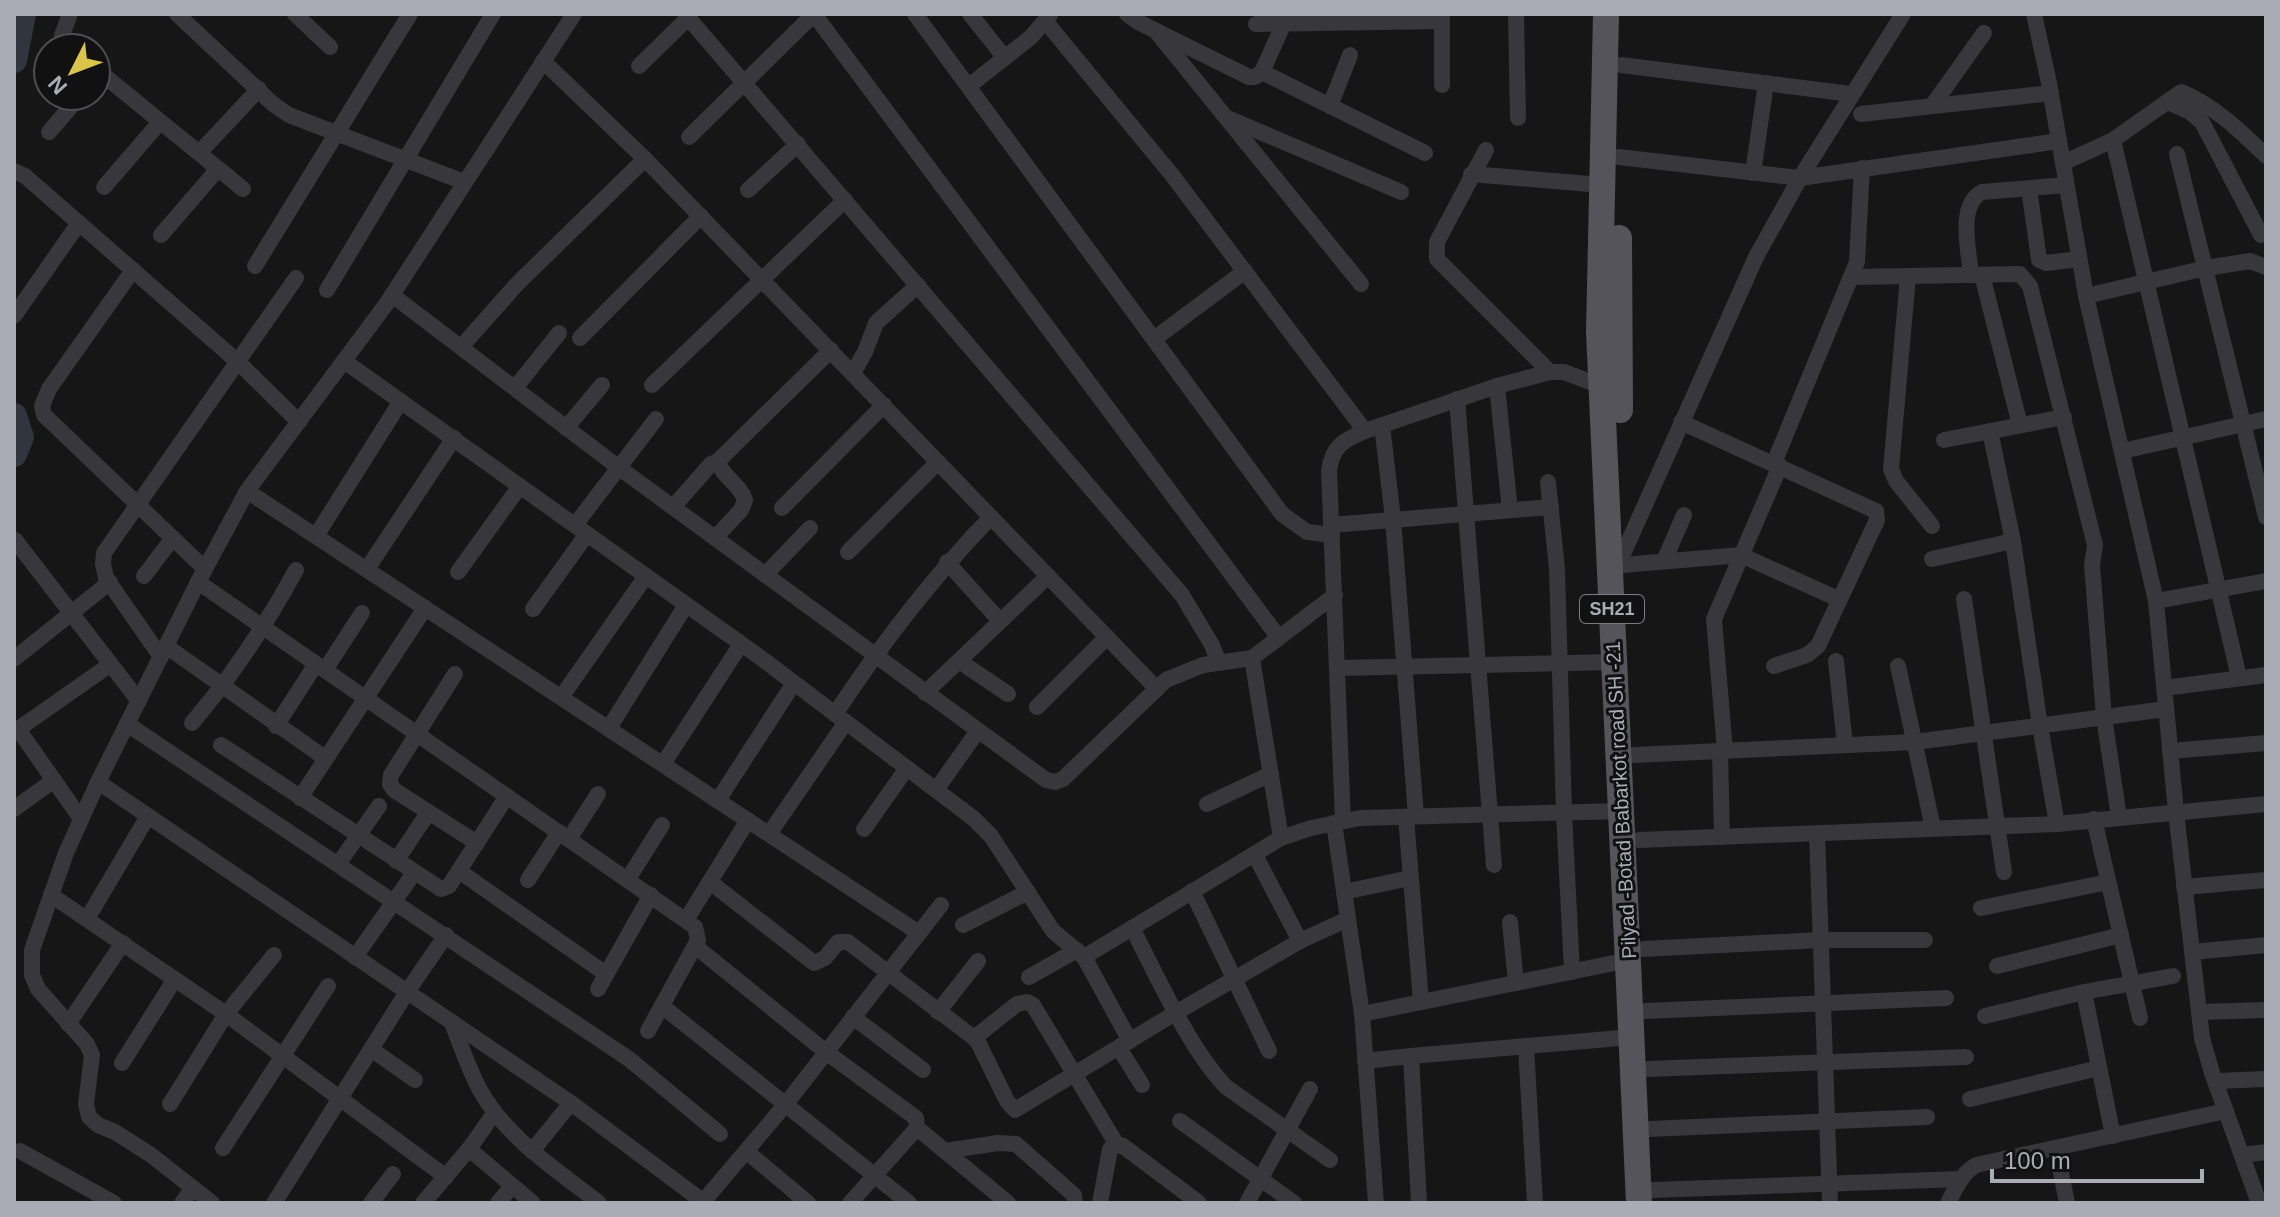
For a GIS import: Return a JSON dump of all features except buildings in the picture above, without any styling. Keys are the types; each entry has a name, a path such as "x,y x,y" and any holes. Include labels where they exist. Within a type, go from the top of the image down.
{"main road":[{"name":"Pilyad -Botad Babarkot road SH -21","path":"1606,14 1599,332 1601,386 1623,559 1639,840 1632,1037 1648,1199"},
{"name":"Pilyad -Botad Babarkot road SH -21","path":"1622,14 1614,488 1615,662 1622,811 1636,954 1645,1011 1648,1199"}],"street":[{"path":"177,14 289,115 464,182"},
{"path":"295,14 330,47"},
{"path":"255,266 410,14"},
{"path":"327,290 493,14"},
{"path":"18,968 32,950 51,895 98,782 247,491 392,295 574,14"},
{"path":"689,137 814,14 1279,638"},
{"path":"915,14 1282,514 1307,532 1393,519 1551,507"},
{"path":"970,14 1005,58"},
{"path":"1127,14 1249,77 1262,72 1284,23"},
{"path":"1516,14 1518,118"},
{"path":"1838,599 1741,555 1664,561 1623,559 1756,257 1800,178 1903,14"},
{"path":"2034,14 2086,296 2156,601 2202,1038 2259,1203"},
{"path":"639,66 687,16 1182,595 1212,645 1219,663"},
{"path":"1256,24 1442,17 1442,85"},
{"path":"969,86 1048,18 1172,175 1365,431"},
{"path":"1155,30 1361,284"},
{"path":"1932,106 1984,33"},
{"path":"1330,106 1350,55"},
{"path":"543,61 701,216 1157,689"},
{"path":"1621,65 1766,83 1854,89"},
{"path":"1262,72 1425,153"},
{"path":"1753,173 1766,83"},
{"path":"112,85 243,189"},
{"path":"199,153 259,89"},
{"path":"1854,89 1863,132"},
{"path":"2063,163 2113,140 2181,92 2196,98 2225,118 2266,156"},
{"path":"1861,114 2051,93"},
{"path":"2168,102 2190,112 2202,122 2261,235"},
{"path":"49,132 66,112"},
{"path":"1226,117 1401,192"},
{"path":"104,187 160,122"},
{"path":"2113,140 2239,677"},
{"path":"1619,157 1800,178 2059,141"},
{"path":"748,190 798,144"},
{"path":"1486,150 1437,242 1437,259 1550,372"},
{"path":"2177,154 2266,517"},
{"path":"461,347 517,284 645,159"},
{"path":"1722,837 1723,751 1714,619 1852,277 1859,246 1862,168"},
{"path":"161,235 218,169"},
{"path":"14,171 25,176 238,362 299,422"},
{"path":"1471,174 1602,185"},
{"path":"2020,425 1976,275 1967,213 1971,200 1982,192 2066,185"},
{"path":"2029,188 2039,260 2046,263 2079,259"},
{"path":"652,385 845,200"},
{"path":"580,338 701,216"},
{"path":"14,316 79,223"},
{"path":"2086,296 2206,268 2250,261 2266,267"},
{"path":"133,270 49,389 42,406 44,415 173,538 201,576 264,628 695,927 699,934 695,946 648,1031"},
{"path":"1154,339 1245,271"},
{"path":"1852,277 2020,274 2030,286 2095,545 2092,565 2104,717 2119,817"},
{"path":"1908,276 1891,469 1896,481 1932,526"},
{"path":"296,278 137,504 104,553 103,564 110,582 163,652 223,687 325,758"},
{"path":"853,373 876,323 918,285"},
{"path":"392,295 618,467 977,732 1034,773 1055,782 1063,779 1166,680 1187,670 1252,658 1335,595"},
{"path":"515,388 559,333"},
{"path":"673,507 711,464 718,461 831,350"},
{"path":"344,361 741,644 983,827 1053,931 1080,953 1142,1085"},
{"path":"1376,1203 1362,1014 1344,892 1338,822 1337,668 1329,471 1334,452 1346,439 1365,431 1497,386 1550,372 1564,372 1601,386"},
{"path":"566,428 602,385"},
{"path":"1497,386 1510,510"},
{"path":"1457,399 1494,865"},
{"path":"316,536 401,401"},
{"path":"782,508 884,405"},
{"path":"1944,440 2064,417"},
{"path":"533,609 618,467 656,419"},
{"path":"2122,451 2266,419"},
{"path":"1681,422 1876,511 1877,520 1818,646 1807,655 1774,666"},
{"path":"1382,425 1393,519 1404,667 1411,816 1410,878 1421,1002"},
{"path":"1990,431 2013,541 2057,824"},
{"path":"367,569 454,438"},
{"path":"715,538 741,510 745,500 743,493 719,467 718,461"},
{"path":"848,552 938,462"},
{"path":"1548,482 1557,569 1572,972"},
{"path":"458,572 520,486"},
{"path":"247,491 919,933"},
{"path":"1664,561 1684,515"},
{"path":"769,834 840,718 874,655 947,562 991,517"},
{"path":"765,575 810,528"},
{"path":"144,576 173,538"},
{"path":"15,540 139,701"},
{"path":"1932,559 2013,541"},
{"path":"947,562 1000,621"},
{"path":"192,723 223,687 264,628 296,570"},
{"path":"562,696 646,576"},
{"path":"925,693 1048,576"},
{"path":"2156,601 2266,581"},
{"path":"14,659 110,582"},
{"path":"1964,599 2004,872"},
{"path":"609,728 686,605"},
{"path":"300,798 425,608"},
{"path":"276,726 362,613"},
{"path":"1037,707 1107,637"},
{"path":"663,764 741,644"},
{"path":"1252,658 1281,838"},
{"path":"959,661 1008,694"},
{"path":"1836,661 1845,745"},
{"path":"1337,668 1615,662"},
{"path":"81,819 16,730 111,664"},
{"path":"1898,666 1933,828"},
{"path":"455,674 391,775 390,784 394,790 477,843"},
{"path":"2164,688 2266,675"},
{"path":"718,800 794,683"},
{"path":"1634,755 1915,742 2166,709"},
{"path":"127,724 629,1059 720,1134"},
{"path":"936,790 977,732"},
{"path":"2170,751 2266,743"},
{"path":"221,745 414,873 446,889 507,796"},
{"path":"864,829 907,768"},
{"path":"1207,804 1271,774"},
{"path":"14,809 54,780"},
{"path":"98,782 571,1103 703,1202 785,1105 941,905"},
{"path":"528,880 598,794"},
{"path":"1639,840 2057,824 2266,804"},
{"path":"339,863 379,806"},
{"path":"1029,977 1132,928 1281,838 1338,822 1411,816 1622,811"},
{"path":"396,861 428,813"},
{"path":"87,919 148,816"},
{"path":"2094,819 2140,1018"},
{"path":"686,920 748,820"},
{"path":"628,879 662,825"},
{"path":"1817,833 1830,1203"},
{"path":"1255,855 1300,941"},
{"path":"459,871 606,974"},
{"path":"355,957 414,873"},
{"path":"1344,892 1410,878"},
{"path":"2184,887 2266,880"},
{"path":"710,882 814,963 825,958 843,940 888,972 974,1038 1007,1101 1015,1110 1300,941 1348,919"},
{"path":"1981,908 2108,882"},
{"path":"1192,891 1269,1051"},
{"path":"963,925 1028,892"},
{"path":"51,895 226,1014 446,1177"},
{"path":"598,989 651,895"},
{"path":"1510,922 1516,983"},
{"path":"1132,928 1216,1076 1226,1087 1330,1160"},
{"path":"274,1203 446,935"},
{"path":"1997,966 2121,935"},
{"path":"1362,1014 1572,972 1636,954 1822,940 1925,940"},
{"path":"68,1024 123,943"},
{"path":"2192,952 2266,945"},
{"path":"695,946 826,1052 916,1118 917,1128 1008,1203"},
{"path":"32,950 32,975 38,989 87,1044 92,1055 86,1104 89,1117 151,1155 212,1203"},
{"path":"170,1104 226,1014 274,955"},
{"path":"938,1012 978,961"},
{"path":"1985,1016 2084,992 2173,976"},
{"path":"122,1063 175,979"},
{"path":"223,1148 328,986"},
{"path":"2084,992 2113,1136"},
{"path":"1645,1011 1946,998"},
{"path":"974,1038 1017,1004 1027,1002 1041,1015 1117,1145"},
{"path":"662,1006 909,1203"},
{"path":"2199,1012 2266,1010"},
{"path":"853,1017 923,1070"},
{"path":"452,1022 472,1074 509,1130 599,1203"},
{"path":"1365,1061 1632,1037"},
{"path":"1526,1046 1535,1203"},
{"path":"371,1049 415,1080"},
{"path":"1411,1056 1419,1203"},
{"path":"1647,1069 1966,1057"},
{"path":"1970,1099 2099,1068"},
{"path":"2215,1081 2266,1079"},
{"path":"1247,1203 1310,1089"},
{"path":"532,1151 571,1103"},
{"path":"1948,1203 1961,1179 1976,1165 2226,1111"},
{"path":"423,1203 469,1149 495,1112"},
{"path":"1649,1129 1927,1117"},
{"path":"1180,1121 1294,1203"},
{"path":"850,1203 917,1128"},
{"path":"945,1151 998,1143 1016,1144 1074,1195 1075,1203"},
{"path":"1102,1201 1110,1149 1117,1145 1123,1146 1199,1203"},
{"path":"2056,1148 2067,1203"},
{"path":"469,1149 533,1203"},
{"path":"20,1151 114,1203"},
{"path":"746,1151 808,1203"},
{"path":"2243,1155 2266,1152"},
{"path":"371,1203 393,1174"},
{"path":"1648,1199 1829,1183 1961,1179"},
{"path":"498,1203 512,1186"},
{"path":"182,1203 193,1188"}],"waterway":[{"path":"14,60 23,14"},
{"path":"14,416 21,437 14,454"}]}
